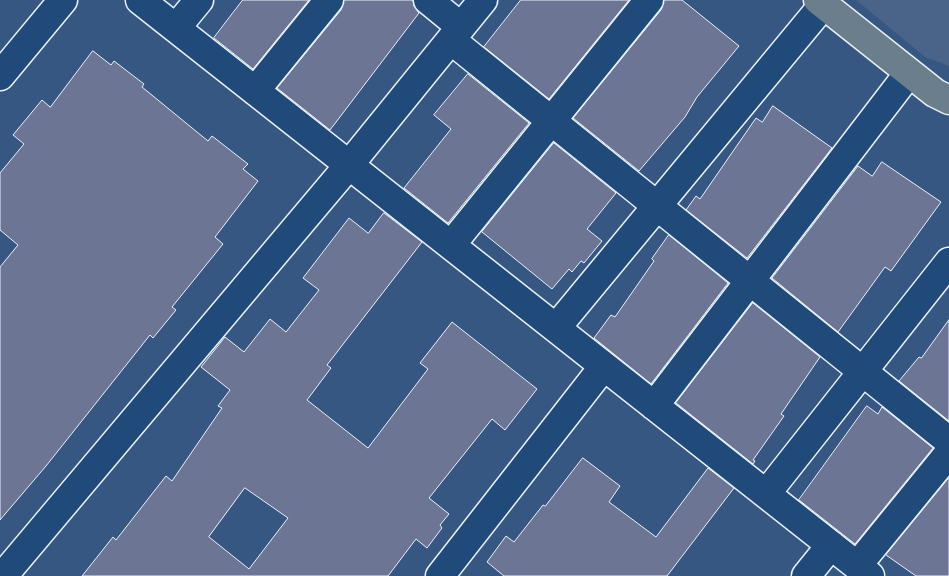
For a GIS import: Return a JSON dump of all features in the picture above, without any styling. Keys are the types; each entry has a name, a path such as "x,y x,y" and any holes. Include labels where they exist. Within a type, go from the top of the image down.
{"main road":[{"path":"821,2 935,93 949,100"}],"street":[{"path":"0,76 63,0"},
{"path":"140,0 864,571 949,453"},
{"path":"176,28 199,0"},
{"path":"255,90 329,0"},
{"path":"428,0 456,34 551,121 949,441"},
{"path":"3,576 349,164 483,0"},
{"path":"451,245 649,0"},
{"path":"556,328 821,2"},
{"path":"654,406 909,73"},
{"path":"766,494 949,262"},
{"path":"440,576 604,366"},
{"path":"806,576 831,545"}],"shaded area":[{"path":"856,0 949,0 949,66 925,57"}],"building":[{"path":"243,0 309,0 253,69 214,38"},
{"path":"344,0 413,0 414,6 419,13 330,130 277,88 341,10"},
{"path":"521,0 629,0 549,99 484,47"},
{"path":"664,0 682,0 739,46 697,97 685,117 639,171 573,118 661,10"},
{"path":"93,51 111,65 114,61 144,84 142,87 208,141 212,136 248,164 243,169 258,181 215,237 223,244 172,307 176,310 153,338 150,335 46,466 0,520 0,267 18,245 0,230 0,173 24,144 13,135 42,100 50,107"},
{"path":"468,74 529,123 448,223 404,188 451,129 434,115"},
{"path":"773,106 832,148 747,258 686,210 696,196 700,199 756,118 762,122"},
{"path":"554,143 616,193 587,229 602,241 584,263 581,261 572,272 569,269 552,289 482,232"},
{"path":"882,162 941,202 891,271 885,267 838,332 772,278 858,166 872,176"},
{"path":"384,213 422,242 327,365 331,368 307,400 368,448 428,369 420,363 452,322 537,389 505,430 492,419 429,498 449,514 440,525 442,528 427,548 416,539 388,576 82,576 113,537 116,540 166,476 172,481 222,408 218,406 230,390 201,367 225,337 244,352 270,319 286,332 319,290 303,278 349,218 368,233","holes":["245,488 288,518 249,569 209,537"]},
{"path":"669,235 728,283 651,384 594,338 611,315 615,317 654,261 652,259"},
{"path":"753,303 820,357 781,414 784,416 753,460 755,461 753,464 676,403"},
{"path":"949,320 949,421 899,381 919,357 921,358"},
{"path":"867,406 878,414 882,407 933,448 855,544 799,500"},
{"path":"583,458 620,486 609,502 656,537 708,468 734,488 667,576 504,576 487,562 506,536 514,542"},
{"path":"949,478 949,576 916,576 886,555"}]}
